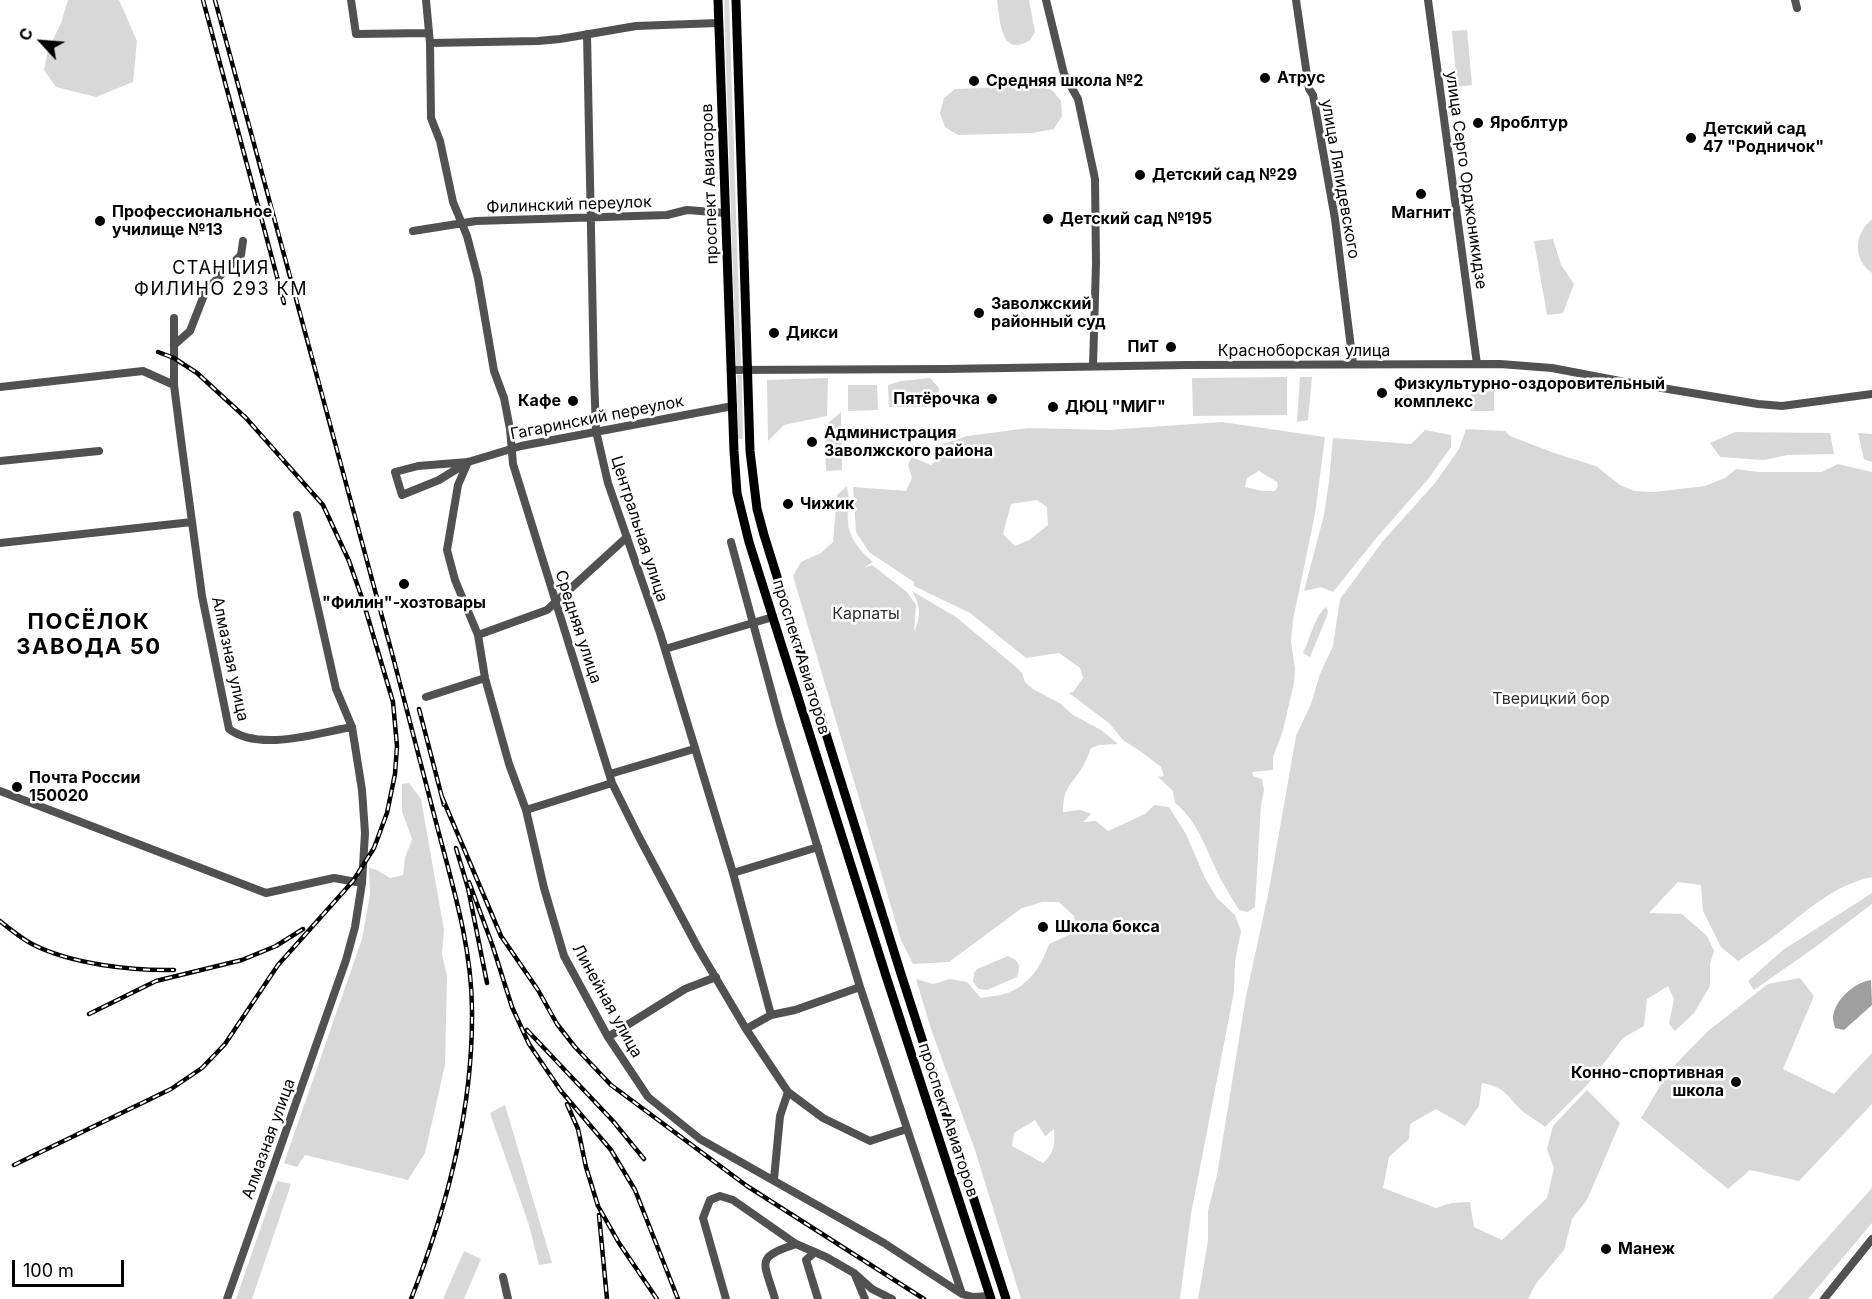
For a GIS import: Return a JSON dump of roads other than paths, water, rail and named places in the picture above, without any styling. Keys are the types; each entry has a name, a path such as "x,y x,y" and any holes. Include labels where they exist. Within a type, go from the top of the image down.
{"main road":[{"name":"проспект Авиаторов","path":"718,0 737,493 773,617 882,965 990,1298"},
{"name":"проспект Авиаторов","path":"736,0 750,451 757,509 898,963 1006,1299"}],"street":[{"path":"351,0 356,34 429,33"},
{"name":"Средняя улица","path":"426,0 430,43 431,118 440,141 453,202 462,223 478,278 494,371 504,398 519,485 612,783 698,948 746,1029 788,1092 823,1118 870,1141 907,1129"},
{"path":"1046,0 1064,74 1078,99 1095,179 1096,263 1093,366"},
{"name":"улица Ляпидевского","path":"1296,0 1309,89 1313,95 1335,219 1353,364"},
{"name":"улица Серго Орджоникидзе","path":"1428,0 1477,364"},
{"path":"430,43 538,41 636,26 718,23"},
{"name":"Центральная улица","path":"587,34 596,431 608,483 665,650 733,873 771,1015"},
{"name":"Филинский переулок","path":"413,231 462,223 666,215 687,210 726,213"},
{"path":"174,345 190,331 206,290 241,255 243,241"},
{"name":"Алмазная улица","path":"174,318 174,385 192,522 202,596 229,729 246,738 263,740 352,727 365,819 362,883 355,927 346,960 227,1299"},
{"name":"Красноборская улица","path":"731,370 1477,364 1552,368 1643,385 1782,406 1872,394"},
{"path":"0,387 143,371 174,385"},
{"name":"Гагаринский переулок","path":"468,462 439,480 402,495 395,472 418,466 468,462 511,449 596,431 733,406"},
{"path":"0,462 99,451"},
{"path":"734,451 750,451"},
{"name":"Линейная улица","path":"468,462 458,485 447,550 455,580 478,635 485,678 509,764 526,810 544,888 564,956 609,1037 648,1097 700,1139 884,1242 962,1294 990,1298"},
{"path":"297,515 336,689 352,727"},
{"path":"0,543 192,522"},
{"path":"478,635 547,610 627,537"},
{"path":"731,542 780,723 860,987 962,1294"},
{"path":"665,650 773,617"},
{"path":"426,697 485,678"},
{"path":"610,774 694,749"},
{"path":"526,810 612,783"},
{"path":"0,791 266,892 334,878 362,883"},
{"path":"733,873 818,847"},
{"path":"609,1037 685,989 716,977"},
{"path":"746,1029 771,1015 795,1010 860,987"},
{"path":"774,1179 780,1116 788,1092"},
{"path":"726,1299 703,1218 710,1200 714,1197 726,1196 796,1244 854,1273 872,1288 892,1299"},
{"path":"1824,1299 1872,1239"},
{"path":"775,1299 765,1264 767,1256 796,1244"},
{"path":"815,1252 806,1260 818,1299"},
{"path":"854,1273 865,1299"},
{"path":"503,1277 508,1299"}],"railway":[{"path":"203,0 284,303"},
{"path":"215,0 399,678 455,895 469,964 472,1011 471,1048 463,1122 436,1230 411,1299"},
{"path":"14,1165 171,1089 202,1068 225,1044 278,965 353,881 374,848 387,813 395,774 397,746 393,702 349,561 323,505 246,418 197,373 174,358 158,352"},
{"path":"419,709 444,805"},
{"path":"442,797 501,936 538,990 557,1024 611,1085 747,1186 924,1299"},
{"path":"456,848 468,888 487,983"},
{"path":"469,882 512,1007 529,1044 561,1091 611,1150 635,1190 678,1299"},
{"path":"0,921 30,943 66,957 121,968 174,970"},
{"path":"89,1014 156,981 242,960 276,946 303,929"},
{"path":"527,1030 613,1121 644,1159"},
{"path":"567,1104 578,1129 586,1167 598,1206 619,1243 657,1299"},
{"path":"599,1215 607,1299"}],"place":[{"name":"Атрус","path":"1265,78"},
{"name":"Средняя школа №2","path":"974,81"},
{"name":"Яроблтур","path":"1478,123"},
{"name":"Детский сад 47 \"Родничок\"","path":"1691,138"},
{"name":"Детский сад №29","path":"1140,175"},
{"name":"Магнит","path":"1421,194"},
{"name":"Детский сад №195","path":"1048,219"},
{"name":"Профессиональное училище №13","path":"100,221"},
{"name":"Заволжский районный суд","path":"979,313"},
{"name":"Дикси","path":"774,333"},
{"name":"ПиТ","path":"1171,347"},
{"name":"Физкультурно-оздоровительный комплекс","path":"1382,393"},
{"name":"Пятёрочка","path":"992,399"},
{"name":"Кафе","path":"573,401"},
{"name":"ДЮЦ \"МИГ\"","path":"1053,407"},
{"name":"Администрация Заволжского района","path":"812,442"},
{"name":"Чижик","path":"788,504"},
{"name":"\"Филин\"-хозтовары","path":"404,584"},
{"name":"Почта России 150020","path":"17,787"},
{"name":"Школа бокса","path":"1043,927"},
{"name":"Конно-спортивная школа","path":"1736,1082"},
{"name":"Манеж","path":"1606,1249"}],"district":[{"name":"СТАНЦИЯ ФИЛИНО 293 КМ","path":"221,279"},
{"name":"ПОСЁЛОК ЗАВОДА 50","path":"89,634"}],"park label":[{"name":"Карпаты","path":"866,614"},
{"name":"Тверицкий бор","path":"1551,699"}]}
